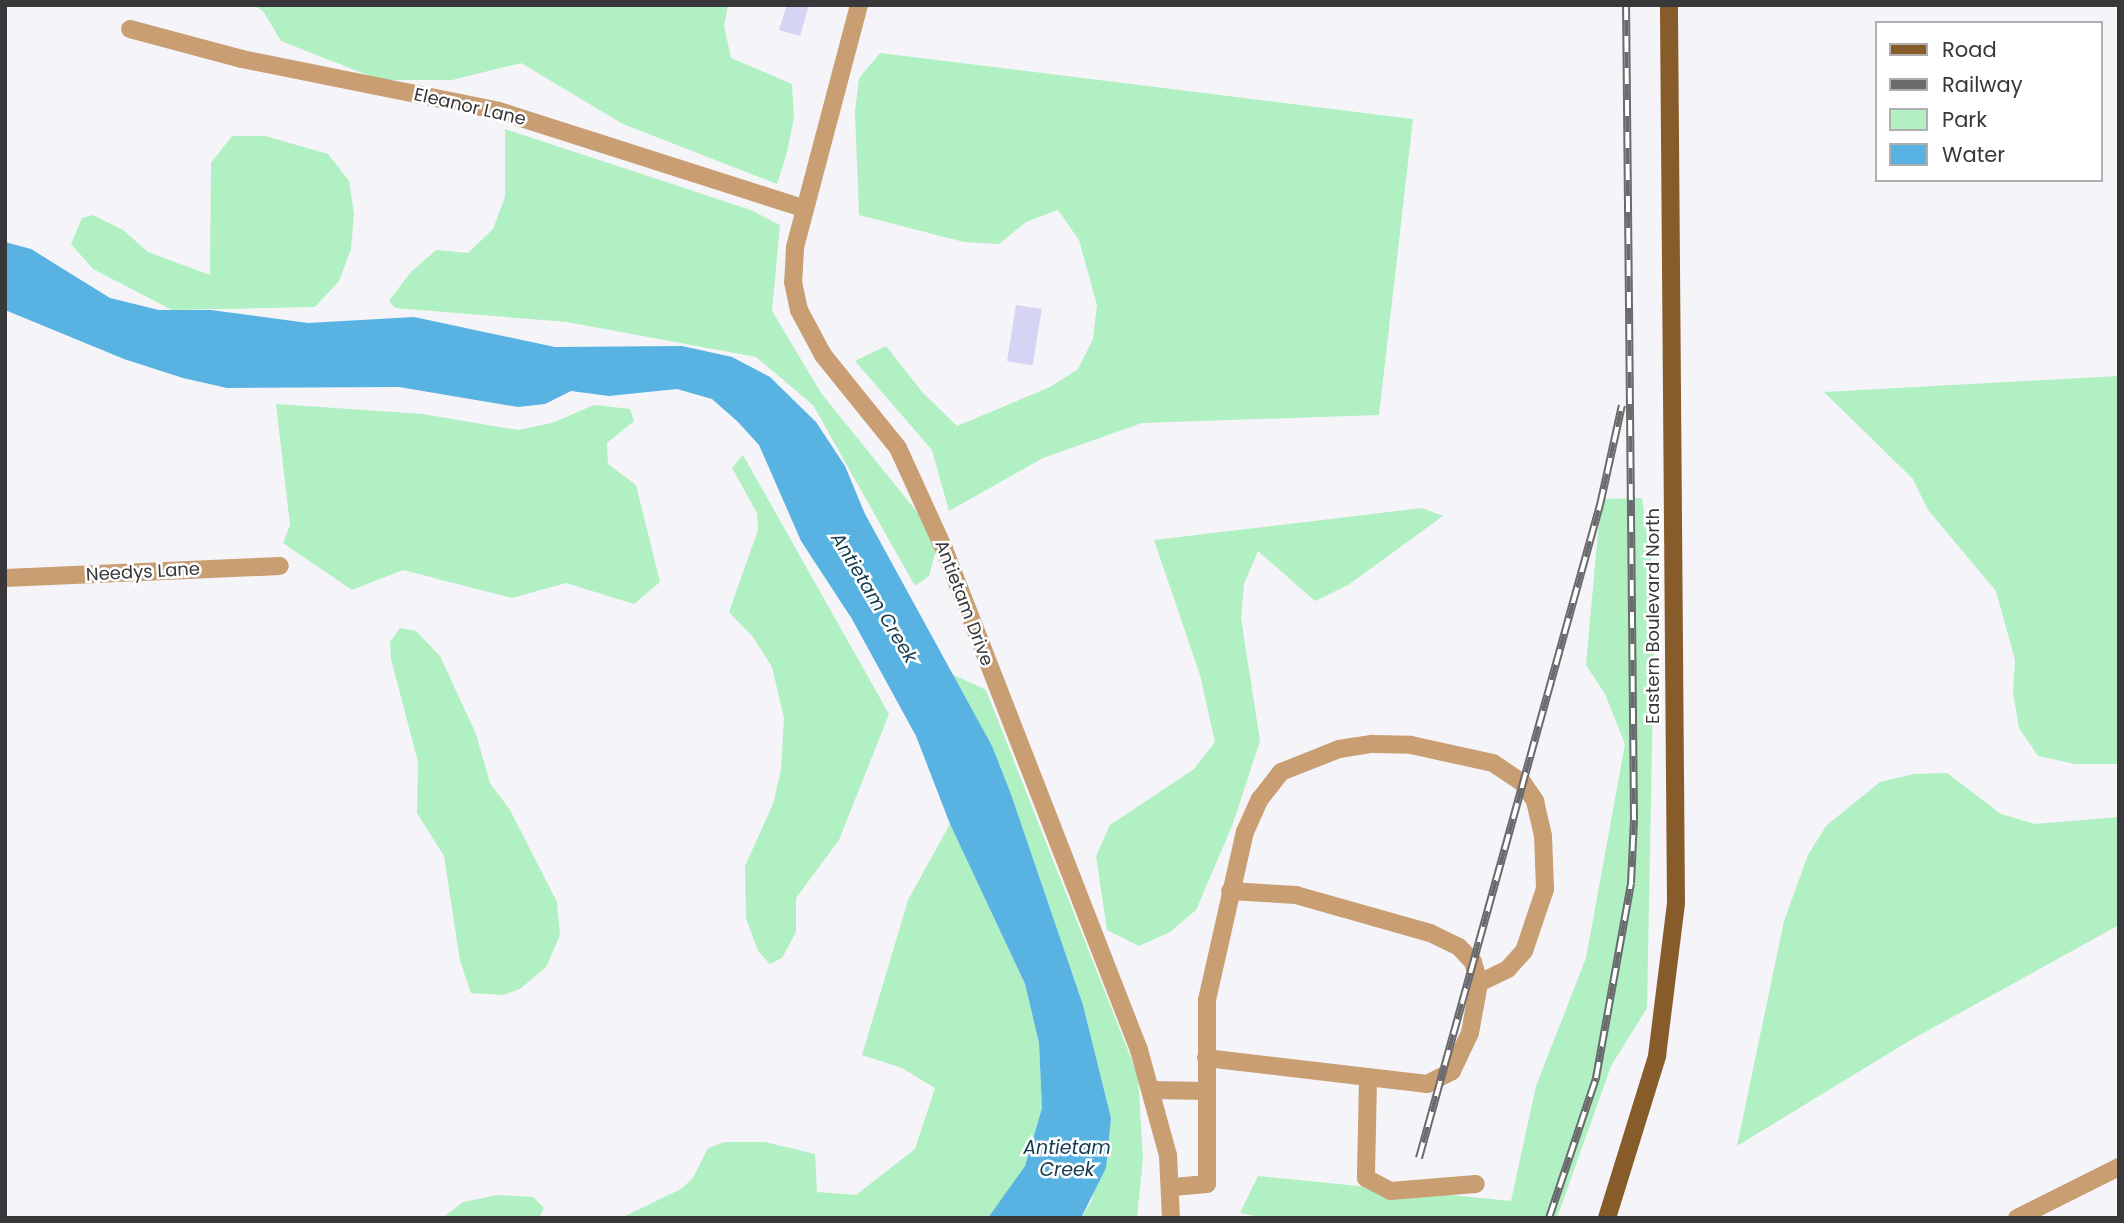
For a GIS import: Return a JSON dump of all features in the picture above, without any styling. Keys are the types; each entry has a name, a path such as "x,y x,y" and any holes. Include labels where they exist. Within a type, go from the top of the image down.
{"main road":[{"name":"Eastern Boulevard North","path":"1607,1218 1657,1056 1676,903 1669,5"}],"street":[{"name":"Antietam Drive","path":"859,5 803,208 795,248 799,310 823,355 880,422 912,473 1153,1090 1173,1187 1171,1218"},
{"name":"Eleanor Lane","path":"130,29 242,59 499,111 803,208"},
{"name":"Needys Lane","path":"5,578 280,566"},
{"path":"1173,1187 1208,1184 1207,1000 1245,832 1260,799 1281,772 1309,758 1372,744 1411,745 1493,763 1523,783 1535,801 1543,836 1545,889 1524,951 1508,969 1479,983"},
{"path":"1206,1058 1427,1084 1452,1071 1469,1033 1479,983 1473,962 1459,947 1430,933 1296,895 1230,891"},
{"path":"1368,1079 1366,1178 1390,1191 1476,1184"},
{"path":"1153,1090 1207,1091"},
{"path":"2017,1218 2119,1167"}],"green space":[{"path":"254,5 728,5 724,26 731,58 792,84 794,118 787,152 777,184 623,124 521,63 452,80 380,80 281,41 263,11"},
{"path":"880,53 1413,119 1379,415 1142,423 1043,458 949,511 932,450 855,361 886,346 923,393 957,426 1050,387 1078,369 1093,339 1097,305 1079,240 1058,210 1026,222 999,244 964,242 859,215 855,112 859,78"},
{"path":"505,129 751,210 780,225 772,311 821,393 939,539 929,576 915,586 813,405 756,357 567,322 395,308 389,301 410,273 436,250 468,253 493,229 505,197"},
{"path":"232,136 265,136 328,154 349,181 354,214 351,249 339,281 315,307 172,310 93,269 71,244 82,218 93,215 123,230 148,252 210,275 211,163"},
{"path":"2119,376 2119,764 2075,764 2038,756 2019,728 2013,693 2015,660 1996,591 1928,510 1913,479 1824,392"},
{"path":"276,404 423,414 518,430 552,423 594,405 630,409 634,421 607,443 608,464 636,485 660,582 634,604 566,583 512,598 403,570 352,590 283,543 290,525"},
{"path":"743,455 889,714 839,840 796,898 796,932 782,958 770,964 758,951 746,918 745,866 773,804 781,770 784,718 772,667 753,637 729,612 758,530 757,513 732,468"},
{"path":"1642,498 1655,589 1647,1008 1611,1066 1557,1218 1266,1218 1240,1213 1258,1176 1511,1201 1536,1086 1586,958 1625,744 1605,694 1586,665 1601,499"},
{"path":"1422,508 1443,516 1348,585 1315,601 1258,551 1244,584 1241,618 1260,741 1232,826 1196,910 1170,932 1139,946 1107,930 1096,856 1110,825 1194,769 1215,742 1200,675 1154,540"},
{"path":"400,628 416,631 440,656 476,734 490,783 510,810 557,902 560,935 546,967 520,989 503,995 471,993 460,961 444,856 417,813 418,762 391,659 390,642"},
{"path":"950,673 986,690 1138,1076 1143,1158 1137,1218 1081,1218 1091,1202 1111,1118 1083,1005 1012,797"},
{"path":"1947,773 2001,814 2035,824 2119,817 2119,925 1909,1041 1737,1146 1784,921 1808,855 1826,826 1880,782 1914,774"},
{"path":"950,824 1025,984 1039,1043 1042,1108 1025,1166 1002,1202 988,1218 621,1218 681,1189 693,1178 708,1148 725,1142 765,1142 815,1154 817,1192 856,1195 915,1149 935,1088 902,1068 862,1055 908,900"},
{"path":"497,1195 533,1197 544,1208 539,1218 442,1218 463,1202"}],"water":[{"name":"Antietam Creek","path":"5,242 31,249 110,298 159,310 211,310 308,323 414,317 555,347 682,346 732,357 770,377 816,422 845,466 865,514 992,746 1012,797 1083,1005 1111,1118 1106,1168 1081,1218 988,1218 1025,1166 1042,1108 1039,1043 1025,984 950,824 916,736 852,619 801,541 759,445 738,422 712,399 677,389 609,396 571,391 545,404 518,407 399,387 227,388 183,378 124,359 5,310"}],"building":[{"path":"787,5 809,5 800,36 779,30"},
{"path":"1016,305 1042,309 1033,365 1007,361"}],"railway":[{"path":"1549,1218 1596,1078 1631,883 1634,820 1626,5"},
{"path":"1419,1158 1600,505 1622,405"}]}
